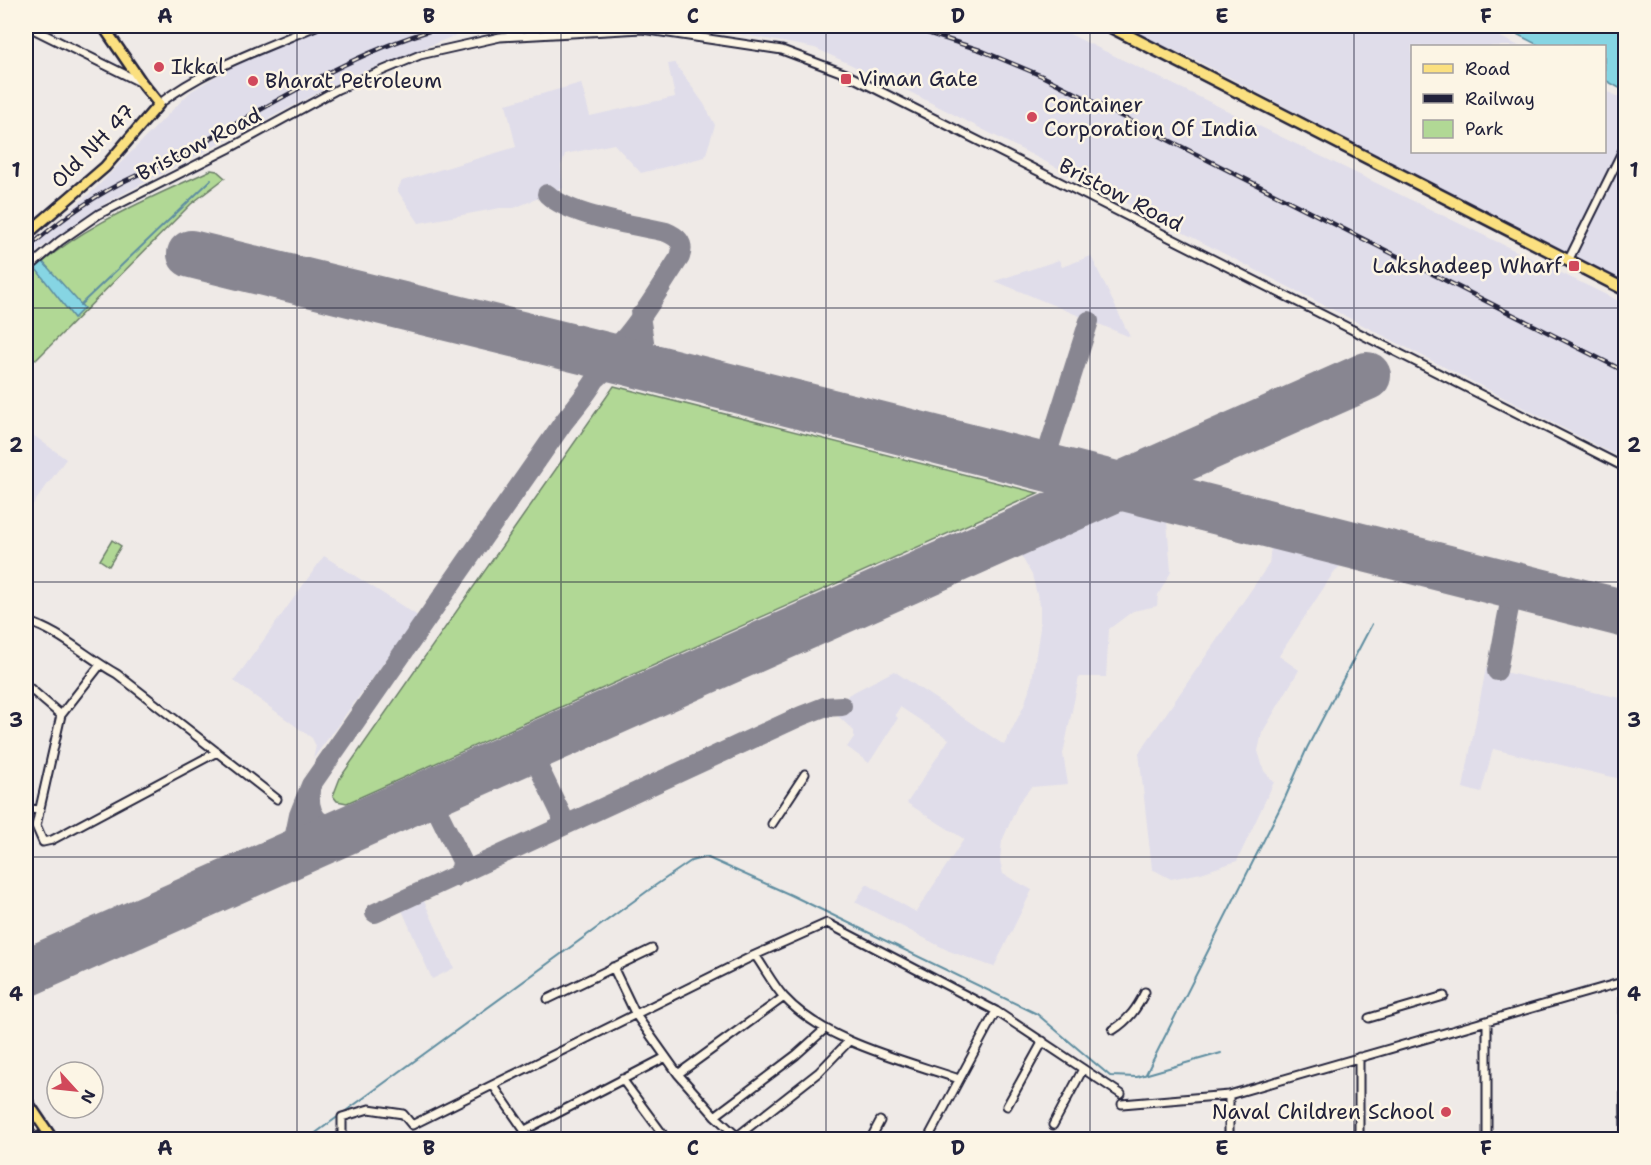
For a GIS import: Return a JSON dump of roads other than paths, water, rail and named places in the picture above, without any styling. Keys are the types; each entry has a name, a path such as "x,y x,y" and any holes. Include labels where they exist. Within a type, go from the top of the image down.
{"highway":[{"path":"1109,26 1626,290"}],"main road":[{"name":"Old NH 47","path":"26,235 105,167 159,104 103,26"},
{"path":"26,1100 53,1140"}],"street":[{"path":"27,26 142,83"},
{"name":"Old NH 47","path":"159,104 177,89 217,68 316,26"},
{"name":"Bristow Road","path":"27,269 60,241 99,214 230,148 338,89 420,55 500,37 520,35 642,29 687,34 782,50 846,74 1626,468"},
{"path":"1568,261 1626,144"},
{"path":"26,621 61,636 100,665 117,674 277,799"},
{"path":"100,665 61,714 36,826 43,842 52,840 217,752"},
{"path":"26,685 61,714"},
{"path":"772,824 805,774"},
{"path":"26,814 30,809 40,810"},
{"path":"342,1140 342,1117 369,1109 403,1114 412,1125 755,955 826,923 996,1011 1121,1094"},
{"path":"548,999 652,949"},
{"path":"755,955 784,997 825,1029 849,1041 959,1079"},
{"path":"613,967 636,1015 678,1074 736,1139 819,1072 849,1041"},
{"path":"1122,1104 1229,1095 1625,981 1625,1140"},
{"path":"1113,1030 1125,1023 1137,1008 1145,992"},
{"path":"1370,1018 1444,996"},
{"path":"678,1074 784,997"},
{"path":"927,1140 996,1011"},
{"path":"1487,1021 1487,1140"},
{"path":"716,1116 796,1055 825,1029"},
{"path":"1007,1106 1043,1041"},
{"path":"525,1130 666,1057"},
{"path":"1359,1057 1359,1140"},
{"path":"1053,1125 1083,1069"},
{"path":"622,1079 667,1140"},
{"path":"493,1085 531,1140"},
{"path":"1229,1095 1229,1140"},
{"path":"870,1140 880,1122"}],"water":[{"path":"1501,26 1625,26 1625,88 1623,90 1606,81 1606,45 1538,45"},
{"path":"26,243 84,308 74,318 26,256"}],"waterway":[{"path":"80,305 211,180"},
{"path":"1146,1074 1285,798 1307,748 1372,624"},
{"path":"306,1140 653,887 691,861 706,857 791,895 1037,1014 1110,1076 1137,1077 1221,1053"},
{"path":"26,1136 32,1140"}],"railway":[{"path":"26,250 71,214 128,179 184,153 348,63 380,48 447,26"},
{"path":"906,26 980,50 1042,76 1626,372"},
{"path":"26,1113 43,1140"}],"place":[{"name":"Ikkal","path":"159,67"},
{"name":"Viman Gate","path":"846,79"},
{"name":"Bharat Petroleum","path":"253,81"},
{"name":"Container Corporation Of India","path":"1032,117"},
{"name":"Lakshadeep Wharf","path":"1574,266"},
{"name":"Naval Children School","path":"1446,1112"}]}
